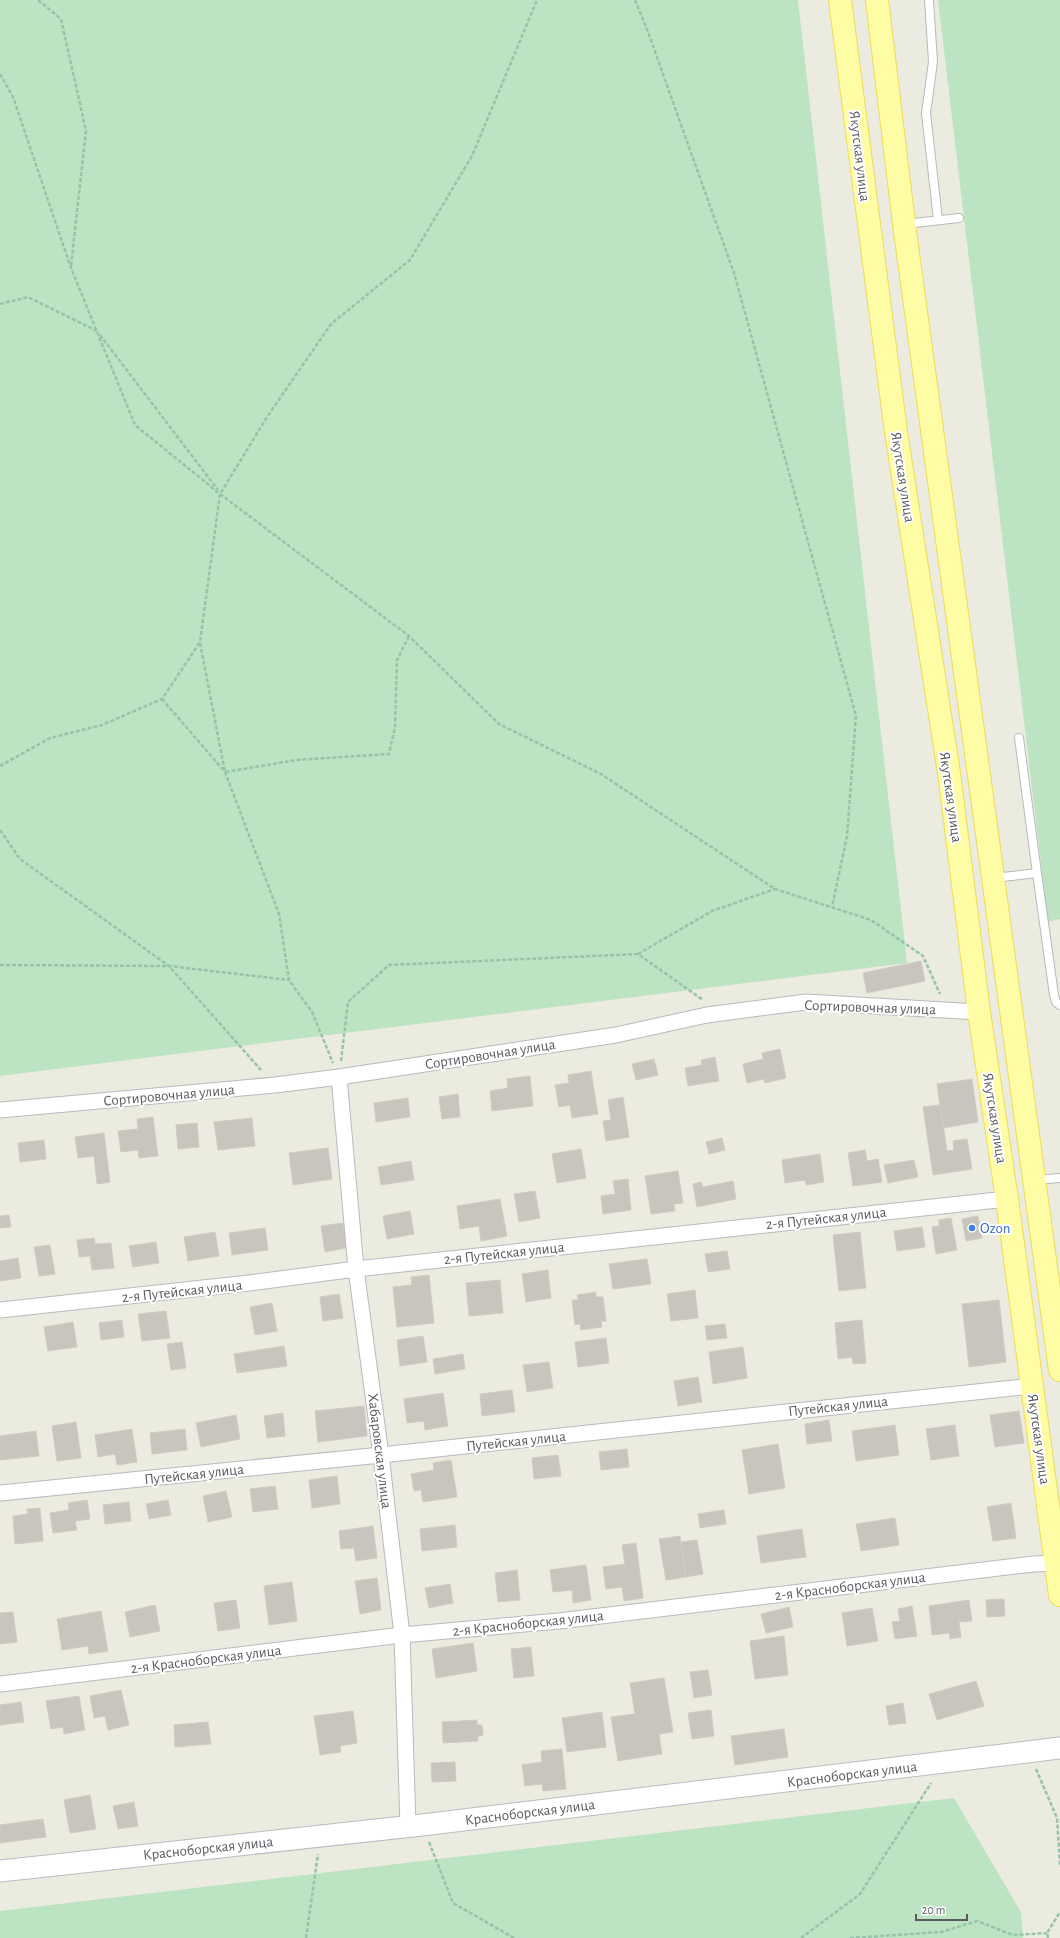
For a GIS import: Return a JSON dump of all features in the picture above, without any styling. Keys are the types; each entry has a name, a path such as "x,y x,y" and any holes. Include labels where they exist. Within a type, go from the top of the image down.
{"main road":[{"name":"Якутская улица","path":"840,0 896,432 949,773 970,1011 1007,1199 1060,1595"},
{"name":"Якутская улица","path":"877,0 904,224 1060,1370"}],"street":[{"name":"Сортировочная улица","path":"0,1110 275,1085 339,1077 616,1035 707,1015 806,1002 970,1011"},
{"name":"Хабаровская улица","path":"339,1077 356,1269 381,1456 402,1635 415,1825"},
{"name":"2-я Путейская улица","path":"0,1310 249,1284 356,1269 1007,1199"},
{"name":"Путейская улица","path":"0,1493 381,1456 1032,1386"},
{"name":"2-я Красноборская улица","path":"0,1684 402,1635 559,1621 1025,1565 1056,1563"},
{"name":"Красноборская улица","path":"0,1872 930,1765 1060,1748"}],"lane":[{"path":"929,0 933,62 926,113 938,220"},
{"path":"904,224 959,218"},
{"path":"1019,738 1054,994 1056,1002 1060,1005"},
{"path":"993,878 1037,873"},
{"path":"1034,1180 1060,1178"}],"path":[{"path":"38,0 61,19 86,130 71,268"},
{"path":"339,1077 312,1012 289,980 280,914 225,772 200,642 220,494 267,417 331,324 410,260 472,156 537,0"},
{"path":"635,0 648,32 734,273 856,716 847,836 832,907"},
{"path":"0,74 13,97 71,268 135,425 220,494 409,636 499,724 601,774 776,889 871,920 924,956 943,999 970,1011"},
{"path":"0,304 28,297 97,331 220,494"},
{"path":"225,772 296,760 389,754 395,727 397,660 409,636"},
{"path":"0,766 50,738 102,725 162,699 200,642"},
{"path":"162,699 225,772"},
{"path":"0,830 20,859 168,966 275,1085"},
{"path":"339,1077 348,1002 389,965 638,954 712,911 776,889"},
{"path":"638,954 706,1002 707,1015"},
{"path":"0,965 168,966 289,980"},
{"path":"1029,1752 1057,1818 1060,1865"},
{"path":"801,1938 860,1894 931,1783 930,1765"},
{"path":"415,1825 453,1903 514,1938"},
{"path":"306,1938 320,1836"},
{"path":"1048,1938 1047,1933 1060,1912"},
{"path":"850,1938 940,1932 977,1921 1014,1935 1047,1933"},
{"path":"900,1935 903,1938"}],"green space":[{"path":"0,0 798,0 907,963 0,1076"},
{"path":"938,0 1060,0 1060,919 1048,922"},
{"path":"954,1798 1021,1912 1023,1938 0,1938 0,1911"}],"building":[{"path":"921,961 925,981 867,993 863,973"},
{"path":"780,1049 786,1078 765,1083 764,1079 747,1083 743,1064 763,1059 762,1053"},
{"path":"715,1057 719,1081 688,1086 685,1068 702,1065 701,1060"},
{"path":"654,1059 658,1075 636,1080 632,1064"},
{"path":"591,1071 598,1114 572,1118 570,1105 559,1107 555,1085 569,1083 568,1075"},
{"path":"530,1076 533,1106 492,1111 490,1091 508,1088 507,1079"},
{"path":"972,1079 978,1122 943,1128 937,1084"},
{"path":"458,1094 460,1117 442,1119 439,1097"},
{"path":"623,1097 629,1137 606,1141 603,1121 611,1120 608,1100"},
{"path":"408,1098 410,1117 376,1122 374,1103"},
{"path":"940,1105 947,1151 954,1150 953,1141 967,1139 972,1169 933,1175 923,1107"},
{"path":"153,1117 158,1156 139,1158 138,1150 121,1152 118,1131 138,1129 137,1119"},
{"path":"252,1118 255,1146 218,1150 214,1122"},
{"path":"197,1123 199,1147 178,1149 176,1125"},
{"path":"104,1133 110,1182 97,1184 94,1156 78,1158 75,1137"},
{"path":"722,1138 725,1150 709,1154 706,1142"},
{"path":"44,1140 46,1159 20,1162 18,1143"},
{"path":"328,1148 332,1179 293,1185 289,1153"},
{"path":"581,1149 586,1178 557,1183 552,1154"},
{"path":"865,1150 867,1161 878,1159 882,1182 853,1186 848,1153"},
{"path":"820,1154 824,1182 806,1185 805,1180 785,1183 782,1160"},
{"path":"914,1160 918,1177 888,1183 884,1165"},
{"path":"411,1161 414,1180 381,1185 378,1167"},
{"path":"678,1171 683,1203 674,1204 675,1211 651,1214 645,1176"},
{"path":"628,1179 631,1210 603,1214 601,1196 615,1194 613,1181"},
{"path":"733,1181 736,1199 697,1207 693,1184 701,1182 703,1187"},
{"path":"535,1191 540,1218 519,1222 514,1194"},
{"path":"500,1199 507,1236 481,1241 479,1226 460,1229 457,1206"},
{"path":"410,1211 414,1234 387,1239 383,1216"},
{"path":"9,1215 11,1227 0,1228 0,1216"},
{"name":"Ozon","path":"978,1216 982,1238 966,1241 962,1219"},
{"path":"951,1218 957,1250 936,1254 932,1227 939,1226 939,1220"},
{"path":"343,1223 346,1248 325,1252 321,1226"},
{"path":"922,1227 925,1247 897,1251 894,1231"},
{"path":"265,1228 268,1250 232,1255 229,1233"},
{"path":"215,1232 219,1256 188,1261 184,1237"},
{"path":"860,1232 866,1288 839,1291 833,1235"},
{"path":"94,1238 95,1244 111,1243 114,1268 92,1270 90,1256 79,1257 77,1240"},
{"path":"156,1242 159,1263 133,1267 129,1246"},
{"path":"50,1245 55,1274 39,1276 34,1247"},
{"path":"727,1251 730,1269 708,1272 705,1254"},
{"path":"18,1258 21,1278 0,1281 0,1261"},
{"path":"647,1259 651,1284 613,1289 609,1264"},
{"path":"548,1270 551,1298 526,1302 522,1274"},
{"path":"429,1275 434,1323 397,1327 393,1287 412,1285 411,1277"},
{"path":"500,1280 503,1313 469,1316 466,1283"},
{"path":"695,1290 698,1318 671,1321 667,1294"},
{"path":"596,1292 596,1297 603,1297 606,1321 601,1321 602,1327 581,1330 580,1324 575,1325 572,1300 578,1300 577,1295"},
{"path":"339,1294 343,1318 323,1321 320,1297"},
{"path":"999,1300 1006,1362 969,1367 962,1304"},
{"path":"272,1303 277,1331 255,1335 250,1307"},
{"path":"166,1311 170,1338 142,1341 138,1314"},
{"path":"122,1320 124,1337 101,1340 99,1323"},
{"path":"862,1320 866,1363 853,1364 852,1357 838,1359 835,1323"},
{"path":"73,1322 77,1347 48,1351 44,1327"},
{"path":"725,1324 727,1338 707,1340 705,1326"},
{"path":"423,1336 427,1362 400,1366 397,1340"},
{"path":"606,1338 609,1363 578,1367 575,1342"},
{"path":"182,1342 186,1368 171,1370 167,1344"},
{"path":"284,1346 287,1366 237,1373 234,1354"},
{"path":"743,1347 747,1378 713,1384 709,1352"},
{"path":"463,1354 465,1369 435,1374 433,1359"},
{"path":"549,1362 553,1388 527,1392 523,1365"},
{"path":"698,1377 702,1402 678,1406 674,1381"},
{"path":"512,1390 515,1412 482,1416 480,1394"},
{"path":"443,1393 448,1426 425,1430 424,1421 407,1423 404,1399"},
{"path":"364,1406 367,1436 318,1442 315,1411"},
{"path":"1019,1411 1024,1443 995,1447 990,1415"},
{"path":"283,1413 285,1436 267,1438 264,1416"},
{"path":"236,1415 240,1439 201,1447 196,1423"},
{"path":"829,1420 832,1441 807,1444 805,1424"},
{"path":"76,1422 81,1458 57,1461 52,1426"},
{"path":"895,1425 899,1455 856,1461 852,1431"},
{"path":"955,1425 959,1456 931,1460 926,1429"},
{"path":"132,1429 137,1462 117,1465 115,1454 98,1457 95,1435"},
{"path":"185,1429 187,1450 152,1454 150,1433"},
{"path":"36,1431 39,1456 0,1460 0,1436"},
{"path":"778,1444 785,1488 749,1494 742,1450"},
{"path":"627,1449 629,1467 601,1470 599,1452"},
{"path":"558,1455 561,1476 534,1479 532,1458"},
{"path":"451,1460 457,1497 423,1502 421,1490 414,1491 411,1474 434,1470 433,1463"},
{"path":"337,1476 340,1504 312,1508 309,1480"},
{"path":"275,1486 278,1509 253,1512 250,1489"},
{"path":"226,1491 232,1517 208,1522 203,1496"},
{"path":"87,1500 90,1519 75,1521 77,1530 53,1533 50,1513 69,1510 68,1503"},
{"path":"168,1500 171,1515 149,1519 146,1504"},
{"path":"129,1502 131,1521 105,1524 103,1505"},
{"path":"1011,1503 1016,1538 993,1541 987,1507"},
{"path":"40,1508 43,1541 15,1544 13,1516 28,1514 27,1509"},
{"path":"724,1510 726,1524 700,1528 698,1514"},
{"path":"895,1518 899,1545 861,1551 856,1524"},
{"path":"455,1525 457,1547 422,1551 420,1529"},
{"path":"373,1526 377,1558 356,1561 354,1548 341,1549 339,1531"},
{"path":"802,1529 806,1557 761,1563 757,1536"},
{"path":"680,1536 686,1577 666,1580 659,1539"},
{"path":"697,1540 703,1574 686,1577 681,1542"},
{"path":"636,1543 643,1598 624,1601 622,1587 606,1589 603,1567 625,1564 622,1545"},
{"path":"586,1565 591,1600 573,1603 572,1590 553,1592 550,1570"},
{"path":"517,1570 520,1600 498,1602 495,1573"},
{"path":"377,1578 381,1610 360,1614 355,1581"},
{"path":"292,1582 297,1621 269,1625 264,1586"},
{"path":"450,1584 453,1603 429,1608 425,1588"},
{"path":"1004,1599 1005,1616 987,1617 986,1600"},
{"path":"236,1600 240,1628 218,1631 214,1603"},
{"path":"969,1600 972,1621 959,1622 961,1637 950,1639 949,1633 932,1635 929,1606"},
{"path":"155,1605 160,1631 130,1637 125,1612"},
{"path":"912,1606 917,1636 895,1639 892,1622 900,1621 898,1609"},
{"path":"789,1607 793,1627 766,1633 761,1614"},
{"path":"872,1608 878,1641 847,1646 842,1613"},
{"path":"101,1611 108,1651 89,1654 88,1646 62,1650 57,1619"},
{"path":"13,1612 17,1642 0,1644 0,1613"},
{"path":"784,1636 788,1675 755,1679 750,1641"},
{"path":"473,1643 477,1671 436,1678 432,1649"},
{"path":"531,1647 534,1676 514,1678 511,1649"},
{"path":"708,1670 712,1695 694,1698 690,1672"},
{"path":"664,1678 673,1732 659,1734 662,1754 618,1761 611,1717 635,1714 630,1683"},
{"path":"976,1681 984,1706 937,1720 929,1694"},
{"path":"121,1690 129,1725 108,1730 105,1716 94,1718 90,1696"},
{"path":"79,1696 85,1730 64,1734 63,1727 51,1729 46,1701"},
{"path":"21,1702 24,1722 0,1725 0,1705"},
{"path":"903,1703 906,1723 889,1725 886,1706"},
{"path":"711,1710 714,1736 692,1739 688,1713"},
{"path":"353,1711 357,1743 340,1746 341,1752 320,1755 314,1716"},
{"path":"602,1712 606,1747 567,1752 562,1718"},
{"path":"477,1720 477,1725 482,1725 483,1735 478,1736 478,1741 443,1743 442,1722"},
{"path":"208,1722 211,1744 175,1747 174,1725"},
{"path":"784,1729 788,1757 735,1765 731,1736"},
{"path":"562,1749 566,1789 543,1791 542,1784 525,1786 522,1765 542,1762 541,1751"},
{"path":"455,1762 456,1781 432,1782 431,1763"},
{"path":"90,1795 96,1829 70,1833 64,1800"},
{"path":"134,1802 138,1826 118,1829 113,1806"},
{"path":"43,1819 46,1837 0,1843 0,1825"}],"place":[{"name":"Ozon","path":"972,1228"}]}
